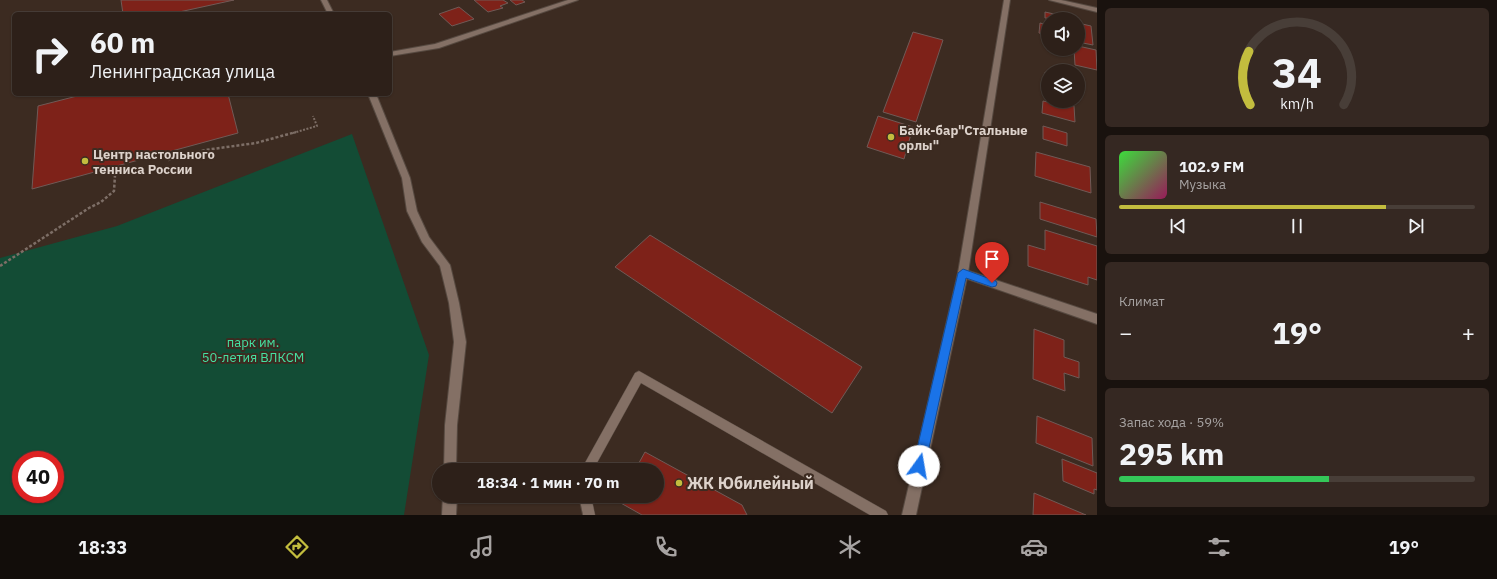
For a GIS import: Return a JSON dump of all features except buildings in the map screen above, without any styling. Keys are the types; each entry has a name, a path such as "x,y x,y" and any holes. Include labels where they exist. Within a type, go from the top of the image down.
{"street":[{"path":"324,0 331,12"},
{"path":"392,54 436,46 575,0"},
{"path":"909,515 963,273 1007,0"},
{"path":"1052,0 1097,10"},
{"path":"374,97 406,178 412,211 425,239 445,265 454,303 460,342 451,425 450,463"},
{"path":"963,273 1097,319"},
{"path":"449,515 450,503"}],"lane":[{"path":"591,463 639,376 882,515"},
{"path":"586,503 589,515"}],"path":[{"path":"168,160 205,150 256,143 316,126 313,116"},
{"path":"0,266 89,208 101,202 114,191 115,175"}],"green space":[{"name":"парк им. 50-летия ВЛКСМ","path":"352,134 429,355 404,515 0,515 0,258 117,226"}],"place":[{"name":"Байк-бар\"Стальные орлы\"","path":"891,137"},
{"name":"Центр настольного тенниса России","path":"85,161"},
{"name":"ЖК Юбилейный","path":"679,483"}],"route":[{"path":"919,466 963,273 992,283"}]}
